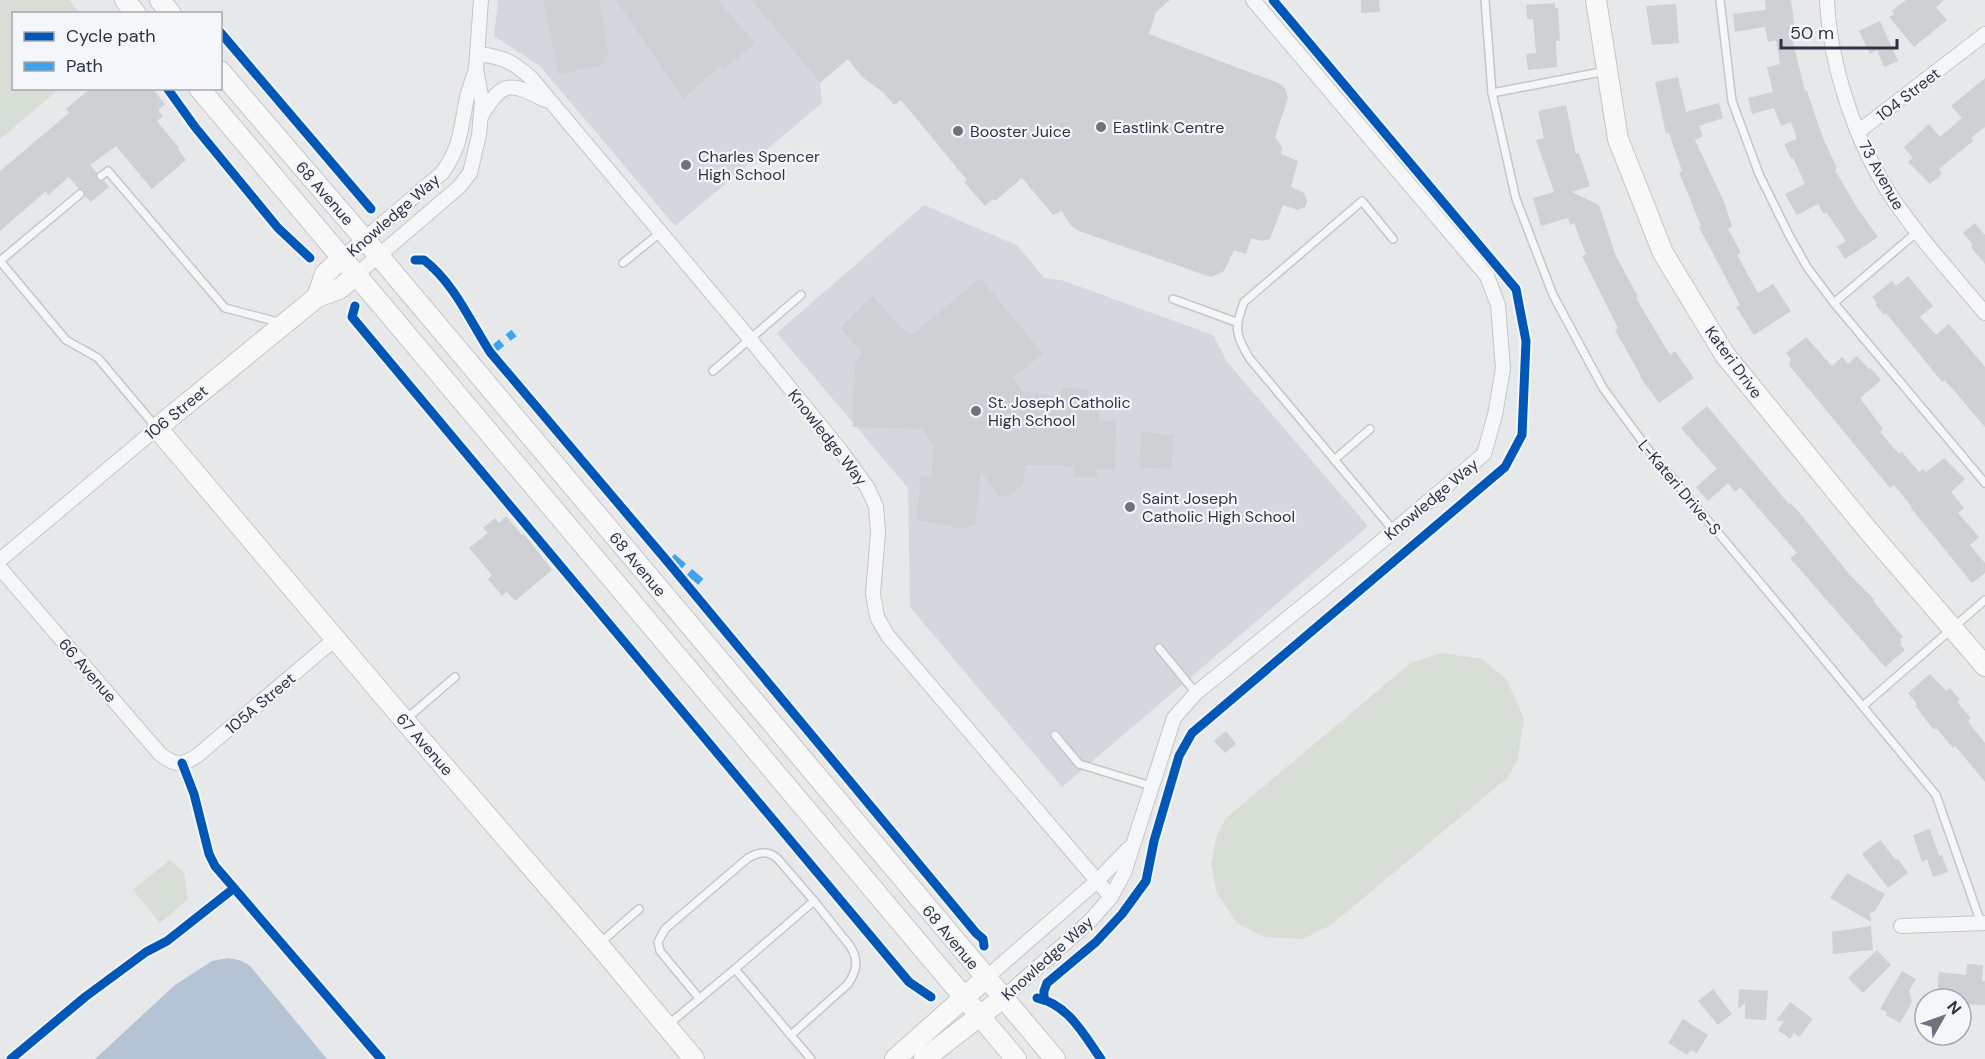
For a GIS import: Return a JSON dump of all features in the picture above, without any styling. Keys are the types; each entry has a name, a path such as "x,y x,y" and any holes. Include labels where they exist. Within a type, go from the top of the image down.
{"main road":[{"path":"125,0 134,12"},
{"path":"160,0 169,12"},
{"name":"Kateri Drive","path":"1596,0 1618,139 1663,253 1725,355 1866,528 1985,666"},
{"name":"68 Avenue","path":"222,73 365,239 1055,1059"},
{"name":"68 Avenue","path":"201,90 1016,1059"},
{"name":"106 Street","path":"157,428 317,297 325,274 342,258"},
{"path":"317,297 339,289 356,275"},
{"name":"67 Avenue","path":"157,428 694,1059"},
{"name":"Knowledge Way","path":"895,1059 986,978"},
{"name":"Knowledge Way","path":"924,1059 1003,998"}],"street":[{"name":"Knowledge Way","path":"342,258 442,173 453,157 460,142 466,99 476,69 481,0"},
{"name":"Knowledge Way","path":"1003,998 1090,921 1111,897 1124,873 1174,718 1196,693 1484,454 1496,415 1503,368 1498,305 1487,276 1253,0"},
{"name":"73 Avenue","path":"1827,6 1837,67 1859,131 1885,186 1917,232 1985,313"},
{"name":"104 Street","path":"1859,131 1985,34"},
{"name":"Knowledge Way","path":"478,54 510,61 531,78 841,451 867,487 876,506 879,533 873,594 877,617 888,636 1111,897"},
{"name":"Knowledge Way","path":"356,275 459,187 470,172 479,135 482,101 476,69"},
{"name":"Knowledge Way","path":"481,116 495,95 503,89 522,88 552,104"},
{"name":"106 Street","path":"0,560 157,428"},
{"name":"66 Avenue","path":"0,568 160,754 174,763 182,763"},
{"name":"105A Street","path":"182,763 198,755 335,639"},
{"name":"Knowledge Way","path":"986,978 1097,881 1133,844"},
{"path":"1901,926 1983,923"}],"lane":[{"name":"L-Kateri Drive-S","path":"1485,0 1492,93 1520,210 1553,295 1603,388 1647,448 1936,795 1983,923"},
{"path":"1720,0 1732,101 1759,174 1789,236 1807,267 1834,303 1985,483"},
{"path":"1492,93 1606,71"},
{"path":"101,176 108,171 225,308 284,324"},
{"path":"80,194 0,261 66,340 98,358 157,428"},
{"path":"1393,239 1362,201 1244,302 1236,322 1239,343 1250,359 1394,531"},
{"path":"623,263 661,232"},
{"path":"1834,303 1917,232"},
{"path":"713,371 801,295"},
{"path":"1173,299 1236,322"},
{"path":"1334,460 1370,429"},
{"path":"1863,706 1985,600"},
{"path":"1159,648 1196,693"},
{"path":"404,720 456,677"},
{"path":"1055,735 1079,764 1151,786"},
{"path":"699,998 660,951 658,942 665,929 748,858 764,852 771,853 850,945 857,964 855,973 848,984 791,1035"},
{"path":"666,1026 814,902"},
{"path":"598,944 639,909"},
{"path":"735,969 811,1059"}],"shaded area":[{"path":"0,0 69,0 79,12 12,12 12,90 58,90 0,139"},
{"name":"Charles Spencer High School","path":"498,0 751,0 820,83 822,103 675,226 540,66 494,36"},
{"name":"Saint Joseph Catholic High School","path":"924,205 1018,246 1044,278 1061,280 1213,335 1227,362 1368,526 1062,787 910,607 908,488 777,333"},
{"path":"1442,653 1482,659 1507,680 1524,719 1517,761 1507,778 1331,925 1303,939 1264,937 1237,923 1217,893 1211,864 1217,835 1226,818 1412,662"},
{"path":"170,860 184,873 188,899 160,923 133,890"}],"water":[{"path":"229,958 242,961 250,966 327,1059 95,1059 175,985 212,961"}],"building":[{"path":"543,0 599,0 609,55 603,57 605,64 559,75"},
{"path":"616,0 718,0 755,43 724,69 721,65 683,99"},
{"name":"Eastlink Centre","path":"751,0 1170,0 1156,12 1149,34 1278,83 1285,88 1288,98 1275,137 1282,147 1281,154 1298,161 1291,187 1304,193 1307,201 1305,207 1298,210 1283,205 1270,239 1261,241 1251,238 1246,254 1234,250 1224,271 1211,277 1079,231 1071,226 1062,211 1053,215 1022,178 995,201 993,199 985,206 964,182 967,180 901,100 894,105 884,93 862,77 848,59 820,83"},
{"path":"1361,0 1379,0 1380,12 1361,13"},
{"path":"1765,0 1791,0 1796,37 1792,38 1805,91 1807,91 1823,138 1837,168 1835,170 1878,237 1845,259 1837,247 1846,241 1827,213 1824,214 1818,204 1797,215 1785,194 1805,184 1784,144 1797,139 1791,122 1781,126 1774,108 1752,114 1748,98 1773,92 1767,67 1780,64 1776,40 1768,42 1765,27 1735,32 1733,14 1766,10"},
{"path":"1906,0 1944,0 1936,7 1947,20 1914,47 1889,17 1894,14 1892,11"},
{"path":"1555,3 1555,8 1558,8 1560,41 1556,41 1557,67 1528,70 1526,54 1536,53 1533,19 1527,19 1526,5"},
{"path":"1676,4 1679,43 1652,45 1646,6"},
{"path":"1880,21 1898,61 1884,67 1877,50 1870,54 1859,31"},
{"path":"1678,77 1686,112 1719,103 1723,118 1699,126 1703,136 1695,140 1724,202 1732,226 1728,229 1741,253 1737,255 1758,293 1773,284 1791,311 1754,335 1736,307 1740,305 1699,227 1701,226 1679,172 1682,171 1669,133 1666,134 1655,82"},
{"path":"1985,78 1985,127 1971,138 1973,141 1939,169 1942,174 1930,184 1908,162 1913,158 1904,147 1929,124 1940,137 1962,118 1951,106"},
{"path":"89,90 154,90 165,104 158,110 163,116 157,121 186,160 152,189 116,146 90,165 97,173 97,180 104,181 109,187 91,202 85,196 84,190 79,189 69,177 48,195 46,191 0,231 0,171 69,113 66,109"},
{"path":"1566,105 1576,154 1580,156 1590,186 1572,192 1599,205 1615,254 1638,297 1636,298 1670,355 1675,351 1694,378 1659,403 1640,377 1615,330 1618,328 1582,256 1586,254 1574,223 1570,225 1568,218 1541,226 1533,198 1554,192 1536,140 1544,138 1538,111"},
{"path":"1975,223 1985,235 1985,264 1963,233"},
{"path":"1908,276 1933,306 1920,317 1936,335 1949,324 1985,367 1985,427 1951,387 1944,380 1942,382 1886,313 1884,315 1875,304 1877,303 1872,297 1892,281 1896,286"},
{"name":"St. Joseph Catholic High School","path":"980,278 1043,354 1012,378 1023,391 1061,397 1061,387 1089,390 1087,399 1098,401 1099,421 1116,422 1115,470 1097,469 1097,478 1074,477 1073,466 1025,465 1023,484 1012,494 1003,497 998,496 981,472 975,524 964,529 917,520 921,476 931,477 934,446 922,429 853,427 855,362 862,352 840,328 873,296 898,325 912,335"},
{"path":"1806,337 1832,366 1842,357 1848,364 1857,356 1869,369 1871,368 1881,380 1860,398 1883,429 1880,432 1919,472 1923,469 1926,472 1944,458 1965,479 1951,492 1964,508 1958,513 1979,537 1970,545 1985,563 1985,573 1972,583 1894,485 1890,488 1789,365 1791,359 1786,353"},
{"path":"1707,406 1789,504 1799,512 1849,574 1875,600 1873,601 1903,637 1900,644 1905,650 1885,667 1790,558 1797,553 1740,487 1735,492 1728,483 1708,501 1696,487 1717,469 1681,428"},
{"path":"1142,432 1174,435 1171,469 1139,467"},
{"path":"506,516 522,535 524,534 552,570 515,601 507,592 502,596 488,579 492,575 469,548 488,533 483,528 495,518 499,523"},
{"path":"1930,674 1946,691 1950,688 1960,700 1957,702 1971,718 1968,721 1985,743 1985,782 1955,746 1953,748 1936,728 1934,730 1908,693"},
{"path":"1226,731 1236,744 1225,753 1214,741"},
{"path":"1930,829 1939,856 1942,855 1948,872 1933,877 1927,859 1922,862 1913,835"},
{"path":"1880,840 1908,873 1888,888 1862,854"},
{"path":"1847,873 1885,894 1875,911 1870,913 1871,922 1830,898"},
{"path":"1871,926 1873,950 1833,954 1832,932"},
{"path":"1877,950 1891,965 1863,993 1848,978"},
{"path":"1967,964 1983,965 1985,1005 1973,1004 1973,987 1938,987 1939,972 1966,975"},
{"path":"1902,971 1916,979 1909,991 1912,1002 1900,1023 1880,1009"},
{"path":"1713,989 1732,1014 1718,1025 1698,1001"},
{"path":"1739,989 1768,991 1766,1020 1745,1019 1745,1003 1738,1009"},
{"path":"1790,1002 1813,1019 1799,1037 1794,1033 1790,1039 1778,1030 1784,1021 1776,1021"},
{"path":"1683,1019 1708,1035 1697,1053 1691,1050 1687,1055 1668,1043"}],"marked path":[{"path":"490,352 514,333"},
{"path":"672,557 701,582"}],"cycle path":[{"path":"1044,1000 1047,983 1096,942 1122,914 1146,881 1154,841 1179,756 1192,733 1505,467 1522,435 1526,341 1516,289 1273,0"},
{"path":"222,34 371,209"},
{"path":"168,90 195,127 278,228 310,258"},
{"path":"415,260 424,260 435,269 461,303 490,352 983,939 984,946"},
{"path":"355,306 352,317 909,982 931,997"},
{"path":"182,763 194,794 209,854 215,866 381,1059"},
{"path":"11,1059 85,997 146,952 167,941 233,889"},
{"path":"1037,998 1048,1001 1066,1014 1101,1059"}],"place":[{"name":"Eastlink Centre","path":"1101,127"},
{"name":"Booster Juice","path":"958,131"},
{"name":"Charles Spencer High School","path":"686,165"},
{"name":"St. Joseph Catholic High School","path":"976,411"},
{"name":"Saint Joseph Catholic High School","path":"1130,507"}]}
